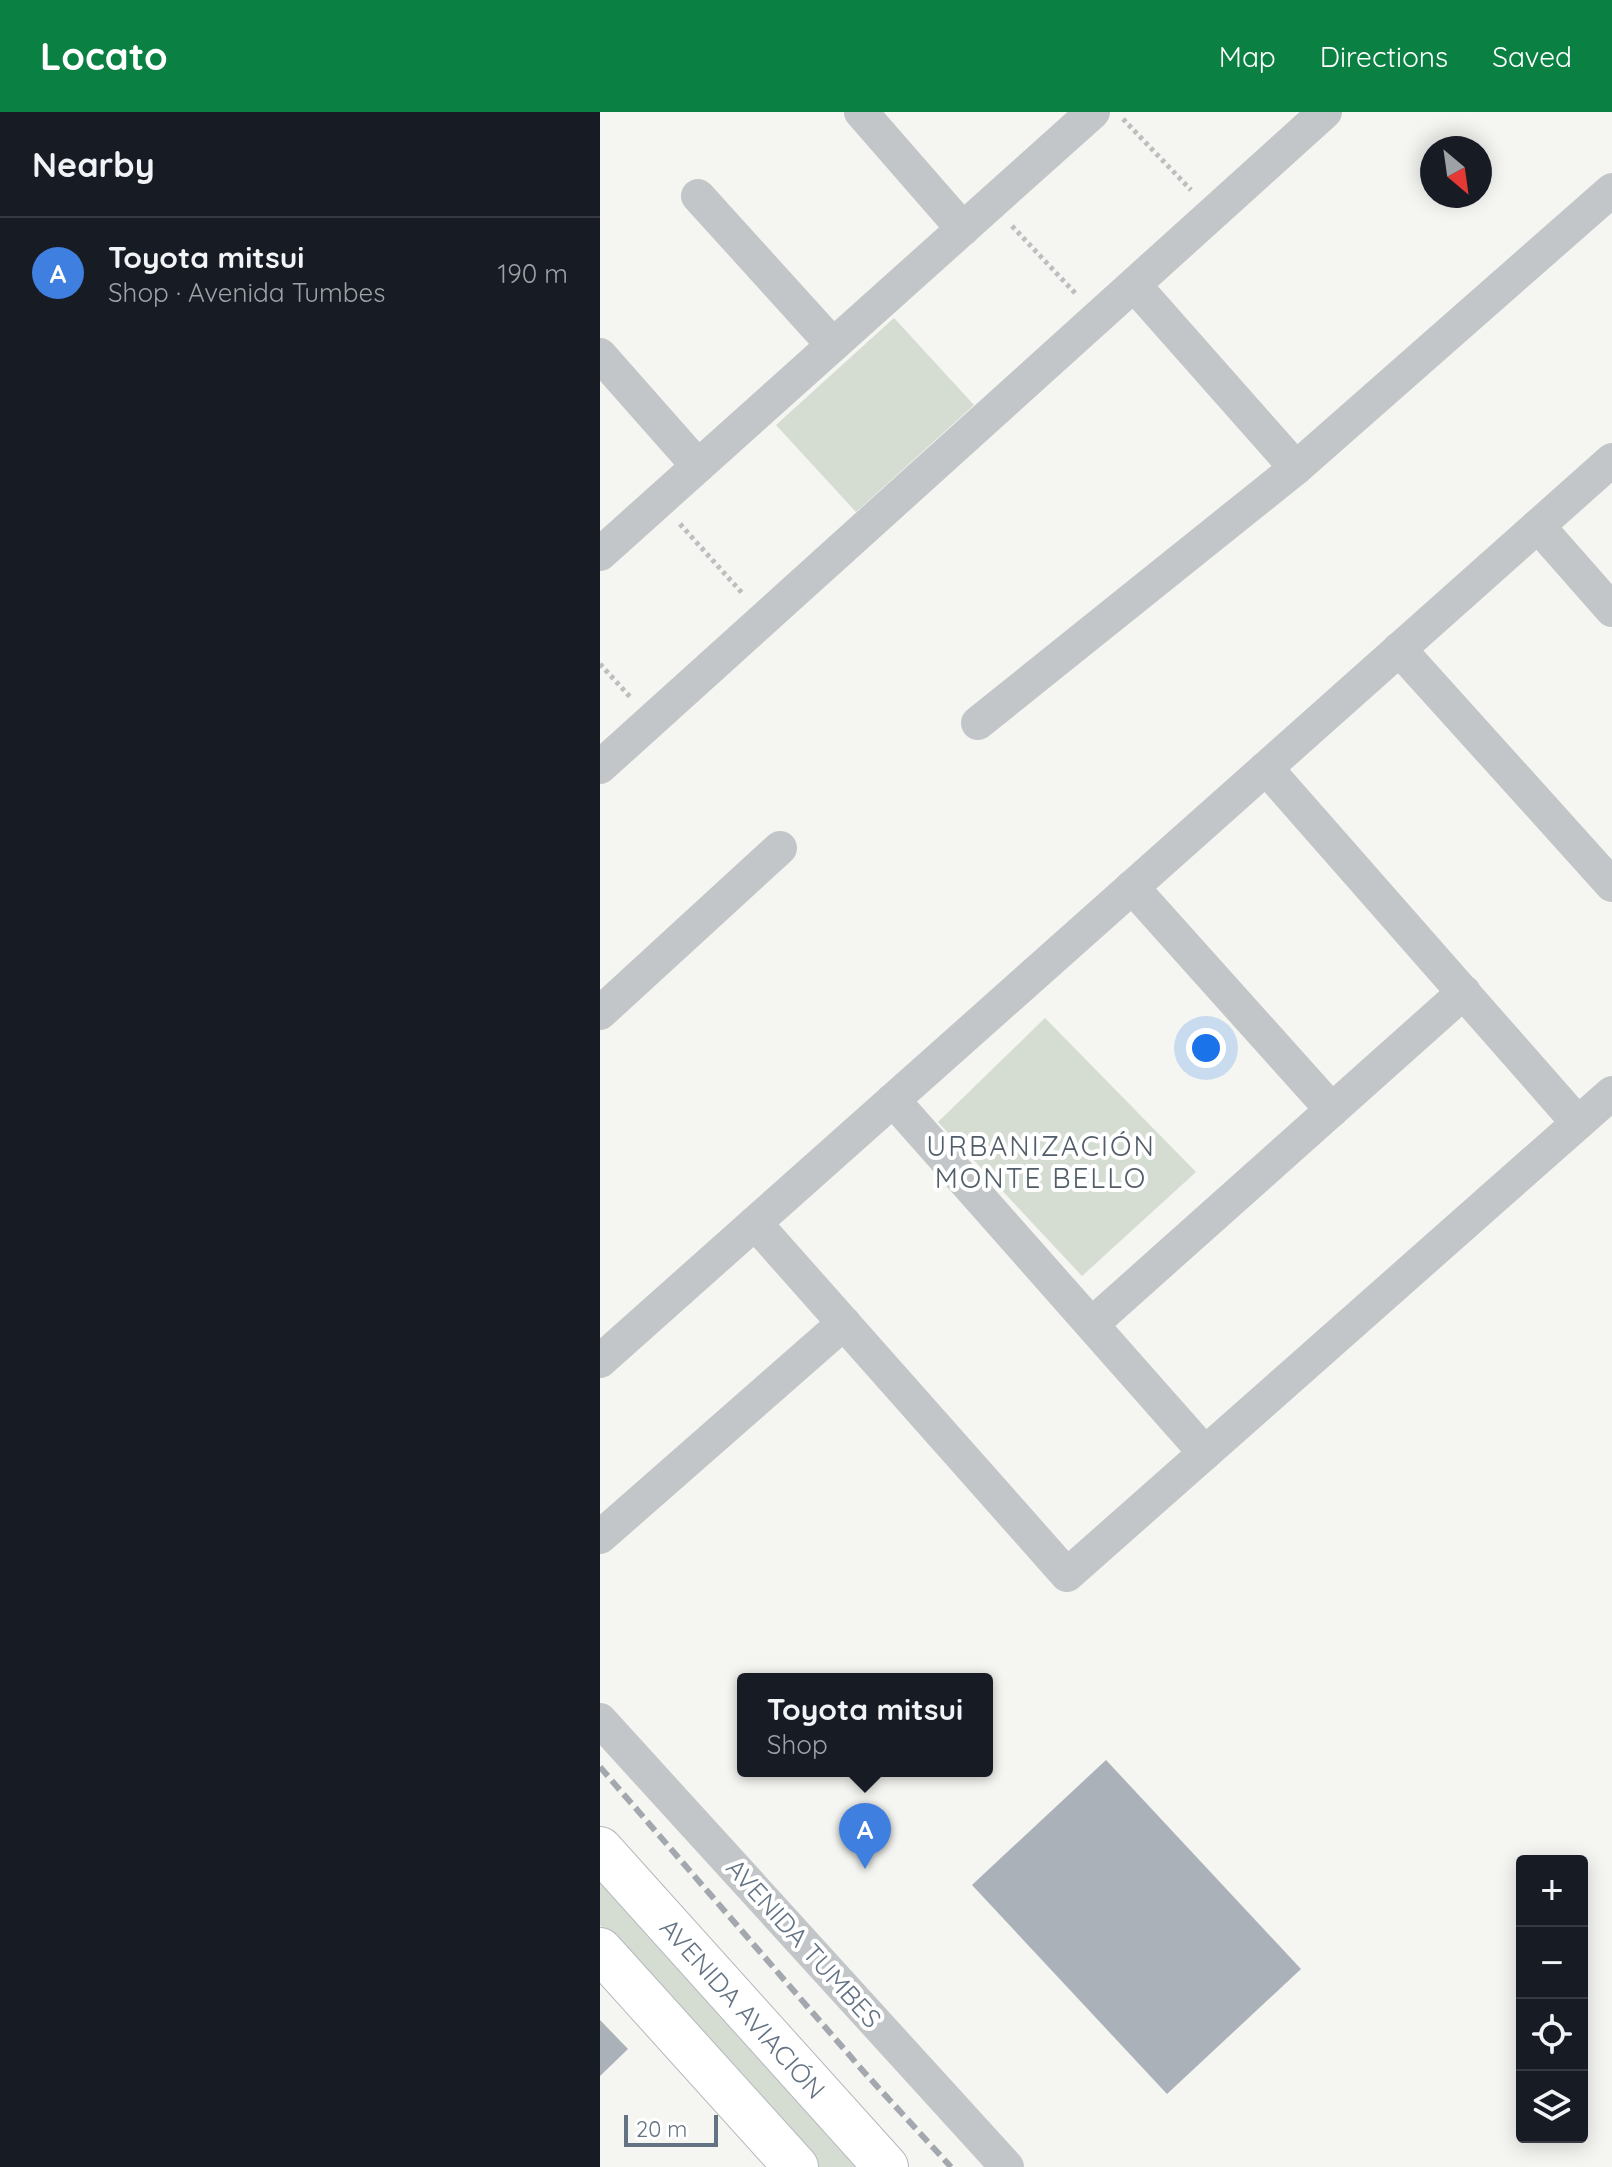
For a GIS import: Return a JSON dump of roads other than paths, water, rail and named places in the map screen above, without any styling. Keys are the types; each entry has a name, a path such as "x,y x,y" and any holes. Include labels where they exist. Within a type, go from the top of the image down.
{"main road":[{"name":"AVENIDA AVIACIÓN","path":"600,1849 886,2167"},
{"path":"600,1950 796,2167"}],"street":[{"path":"861,112 963,229"},
{"path":"600,554 1093,112"},
{"path":"600,767 1325,112"},
{"path":"978,723 1296,468 1612,190"},
{"path":"698,196 833,345"},
{"path":"1135,286 1296,468"},
{"path":"600,355 698,466"},
{"path":"600,1361 1612,460"},
{"path":"1538,526 1612,610"},
{"path":"1399,649 1612,885"},
{"path":"1266,768 1578,1123"},
{"path":"600,1013 780,848"},
{"path":"1132,887 1332,1110"},
{"path":"1092,1324 1464,992"},
{"path":"755,1223 1067,1575 1612,1093"},
{"path":"893,1100 1205,1453"},
{"path":"600,1537 844,1323"},
{"name":"AVENIDA TUMBES","path":"600,1720 1007,2167"}],"railway":[{"path":"600,1767 864,2072 951,2167"}],"place":[{"name":"Toyota mitsui","path":"865,1869"}],"district":[{"name":"URBANIZACIÓN MONTE BELLO","path":"1041,1161"}]}
